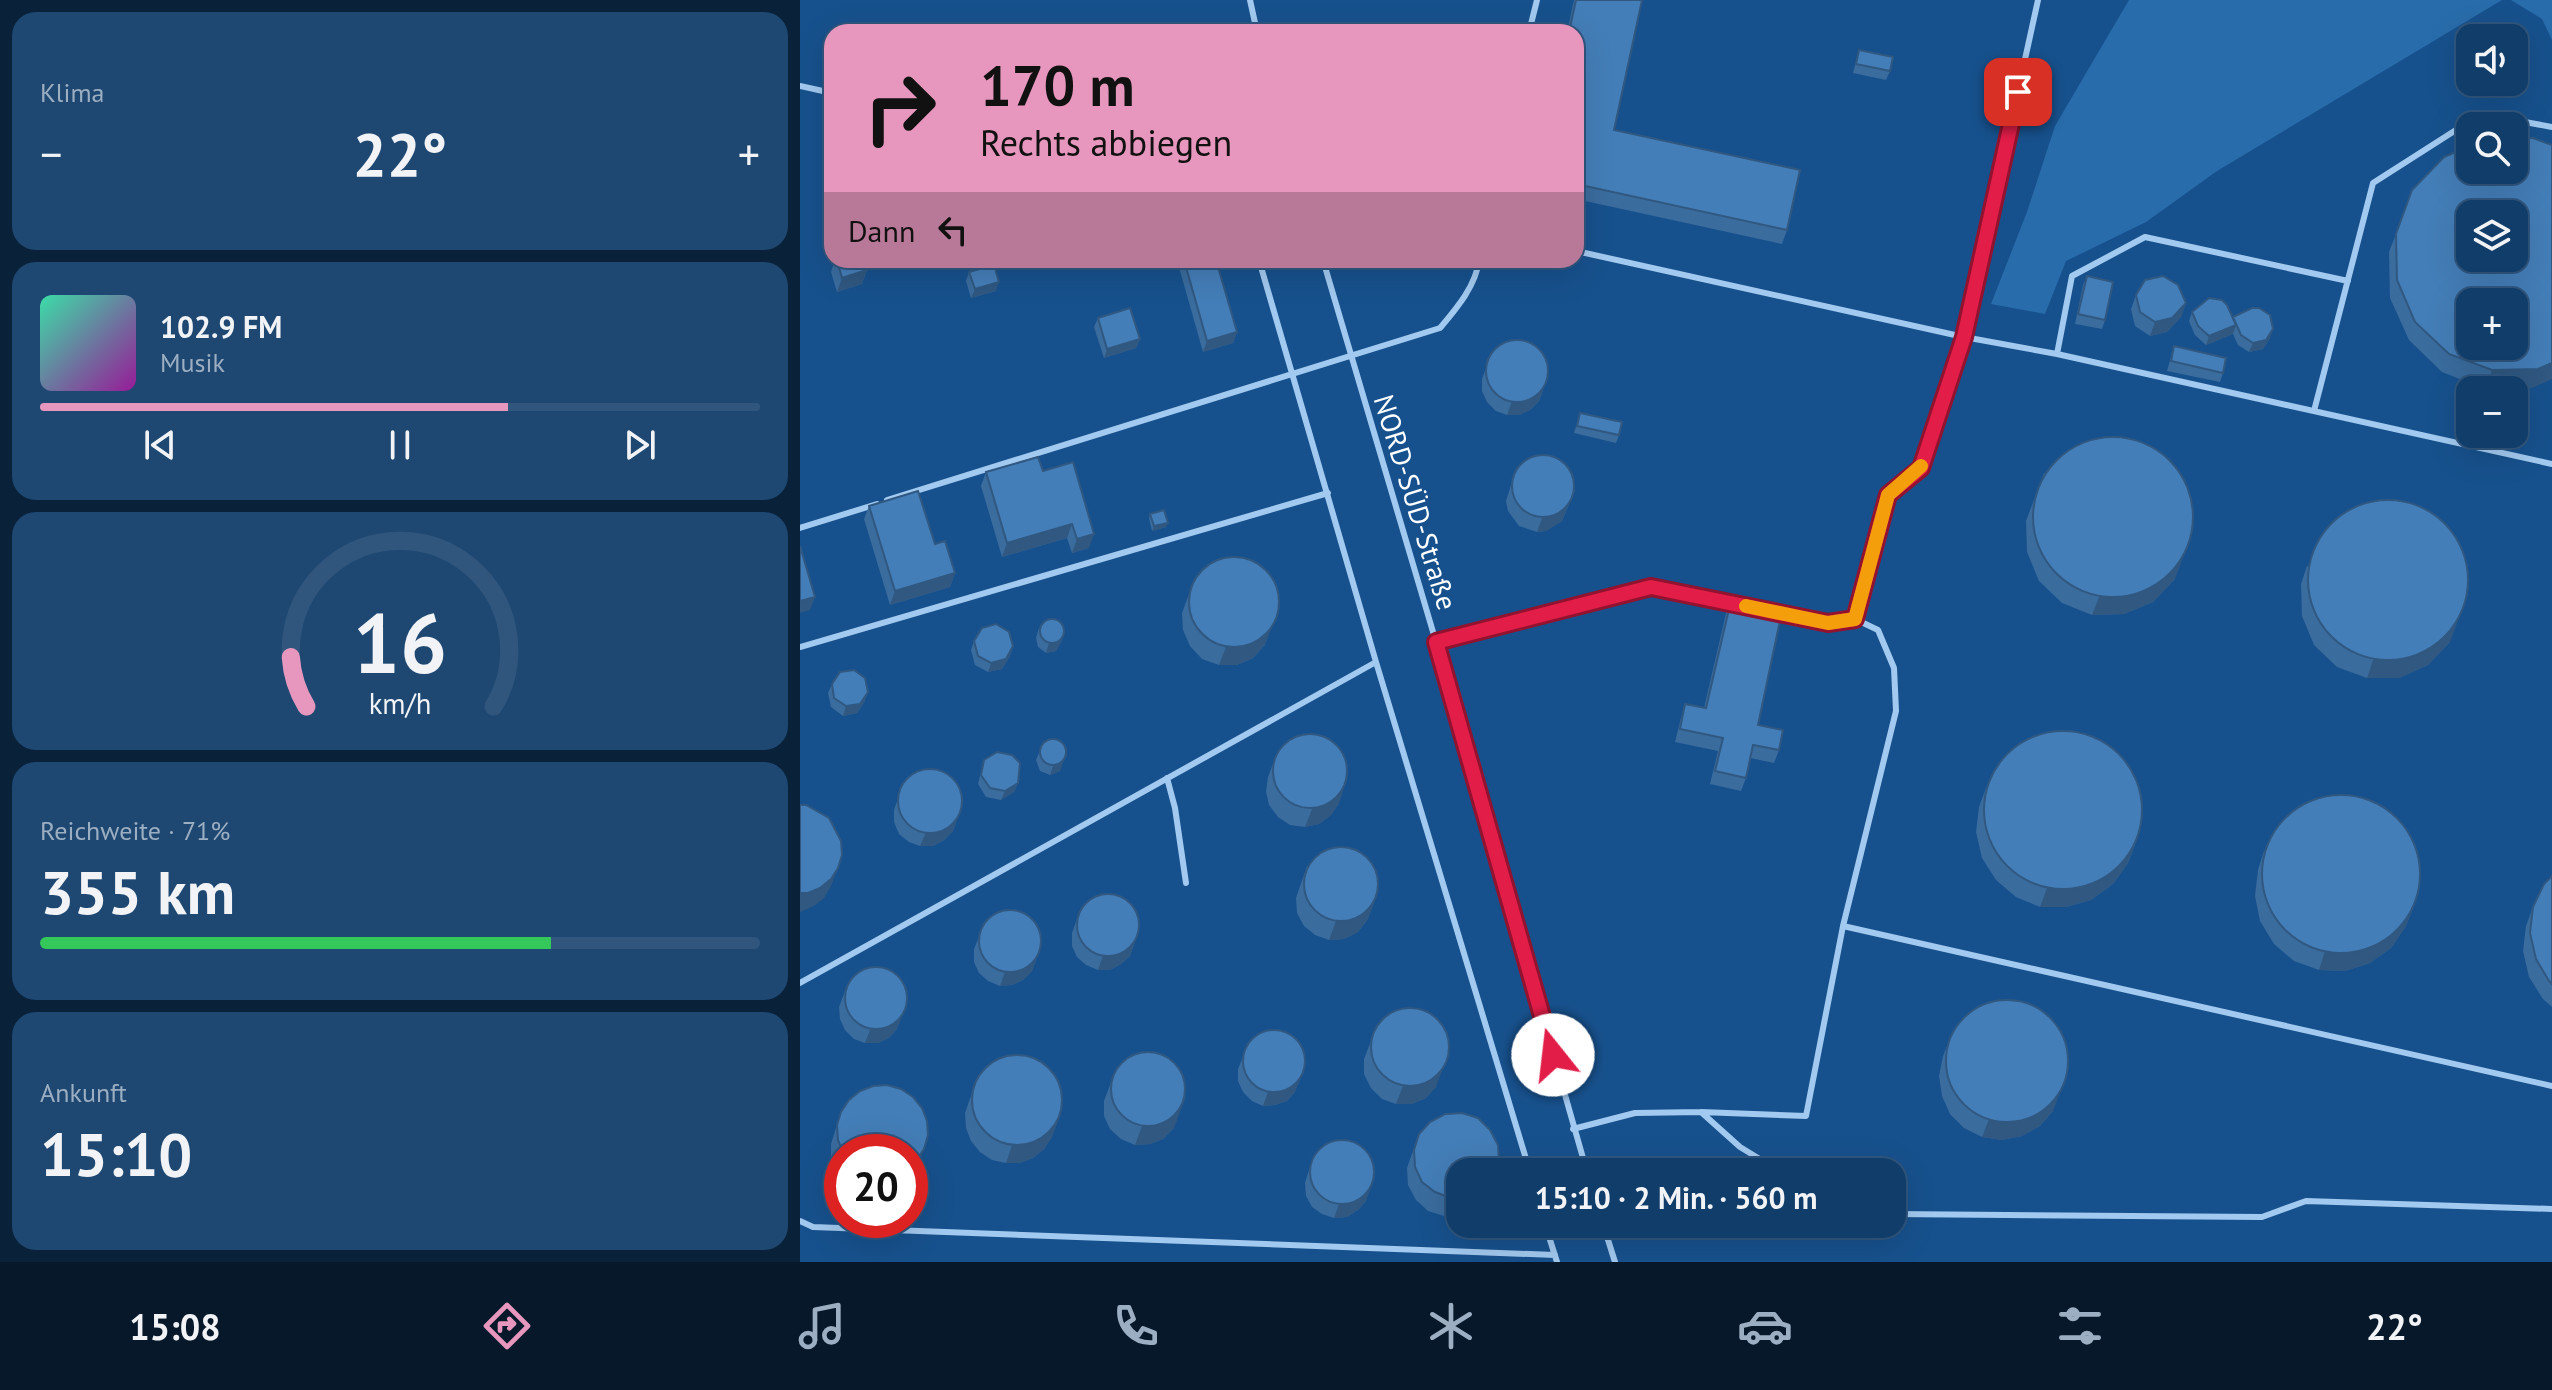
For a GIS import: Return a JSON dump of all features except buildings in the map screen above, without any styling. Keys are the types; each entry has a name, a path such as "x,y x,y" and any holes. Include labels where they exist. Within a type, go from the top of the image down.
{"lane":[{"path":"1250,0 1255,24"},
{"path":"1531,24 1537,0"},
{"path":"1855,619 1888,495 1921,468 1964,337 2038,0"},
{"path":"800,86 824,91"},
{"path":"2314,411 2373,183 2481,114 2552,127"},
{"path":"2057,354 2072,276 2145,237 2348,281"},
{"path":"1584,253 2552,464"},
{"path":"1261,268 1526,1158"},
{"name":"NORD-SÜD-Straße","path":"1325,268 1436,642 1582,1158"},
{"path":"800,528 1440,328 1457,307 1478,268"},
{"path":"800,647 1328,493"},
{"path":"1436,642 1651,587 1740,605"},
{"path":"1573,1129 1635,1113 1806,1116 1843,926 1896,711 1894,668 1878,630 1855,619 1828,623 1769,611"},
{"path":"800,983 1376,662"},
{"path":"1167,778 1175,808 1186,883"},
{"path":"1843,926 2552,1086"},
{"path":"1701,1112 1740,1147 1758,1158"},
{"path":"1906,1214 2262,1217 2306,1201 2552,1209"},
{"path":"800,1221 813,1227 1556,1258 1550,1238"},
{"path":"1607,1238 1615,1262"}],"shaded area":[{"path":"2129,0 2502,0 2462,24 2456,24 2456,28 2217,171 2146,222 2066,261 2045,314 1991,304 2027,212 2055,126"},
{"path":"2511,0 2552,0 2552,40 2542,19"}],"slow traffic":[{"path":"1746,606 1828,623 1855,619 1888,495 1921,466"}],"route":[{"path":"1553,1055 1436,642 1651,587 1828,623 1855,619 1888,495 1921,468 1964,337 2018,92"}]}
